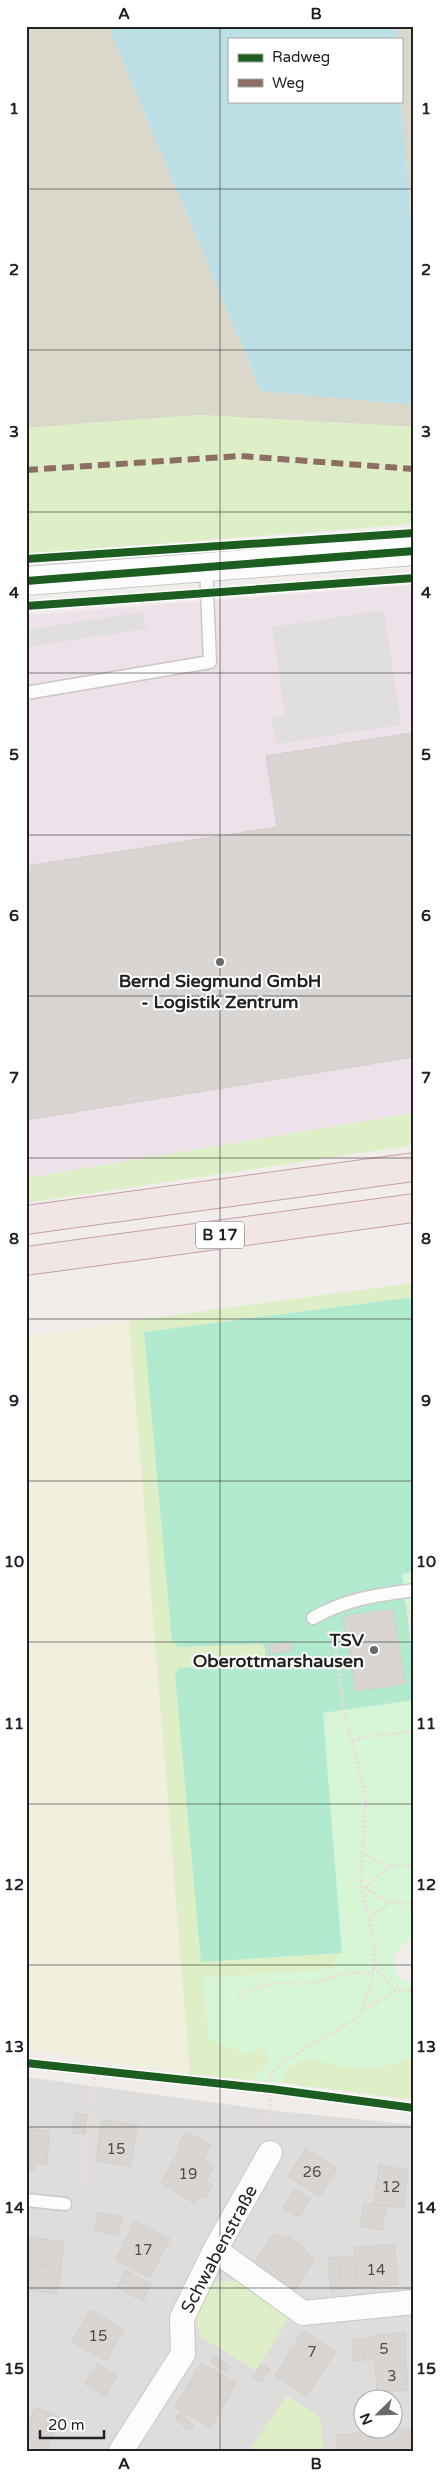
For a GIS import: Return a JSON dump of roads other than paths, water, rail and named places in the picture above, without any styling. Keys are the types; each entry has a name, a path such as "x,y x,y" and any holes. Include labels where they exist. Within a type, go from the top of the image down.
{"highway":[{"name":"B 17","path":"26,1220 414,1167"},
{"name":"B 17","path":"26,1261 414,1208"}],"street":[{"path":"26,581 414,551"},
{"name":"Schwabenstraße","path":"121,2451 183,2354 182,2318 215,2250 270,2152"},
{"path":"215,2250 303,2312 414,2302"}],"lane":[{"path":"26,693 210,662 206,568"},
{"path":"313,1618 334,1606 366,1597 410,1591"},
{"path":"26,2200 65,2204"}],"water":[{"path":"108,26 396,26 397,38 228,38 228,102 402,102 414,255 414,405 261,391"}],"place":[{"name":"Bernd Siegmund GmbH - Logistik Zentrum","path":"220,962"},
{"name":"TSV Oberottmarshausen","path":"374,1650"}]}
